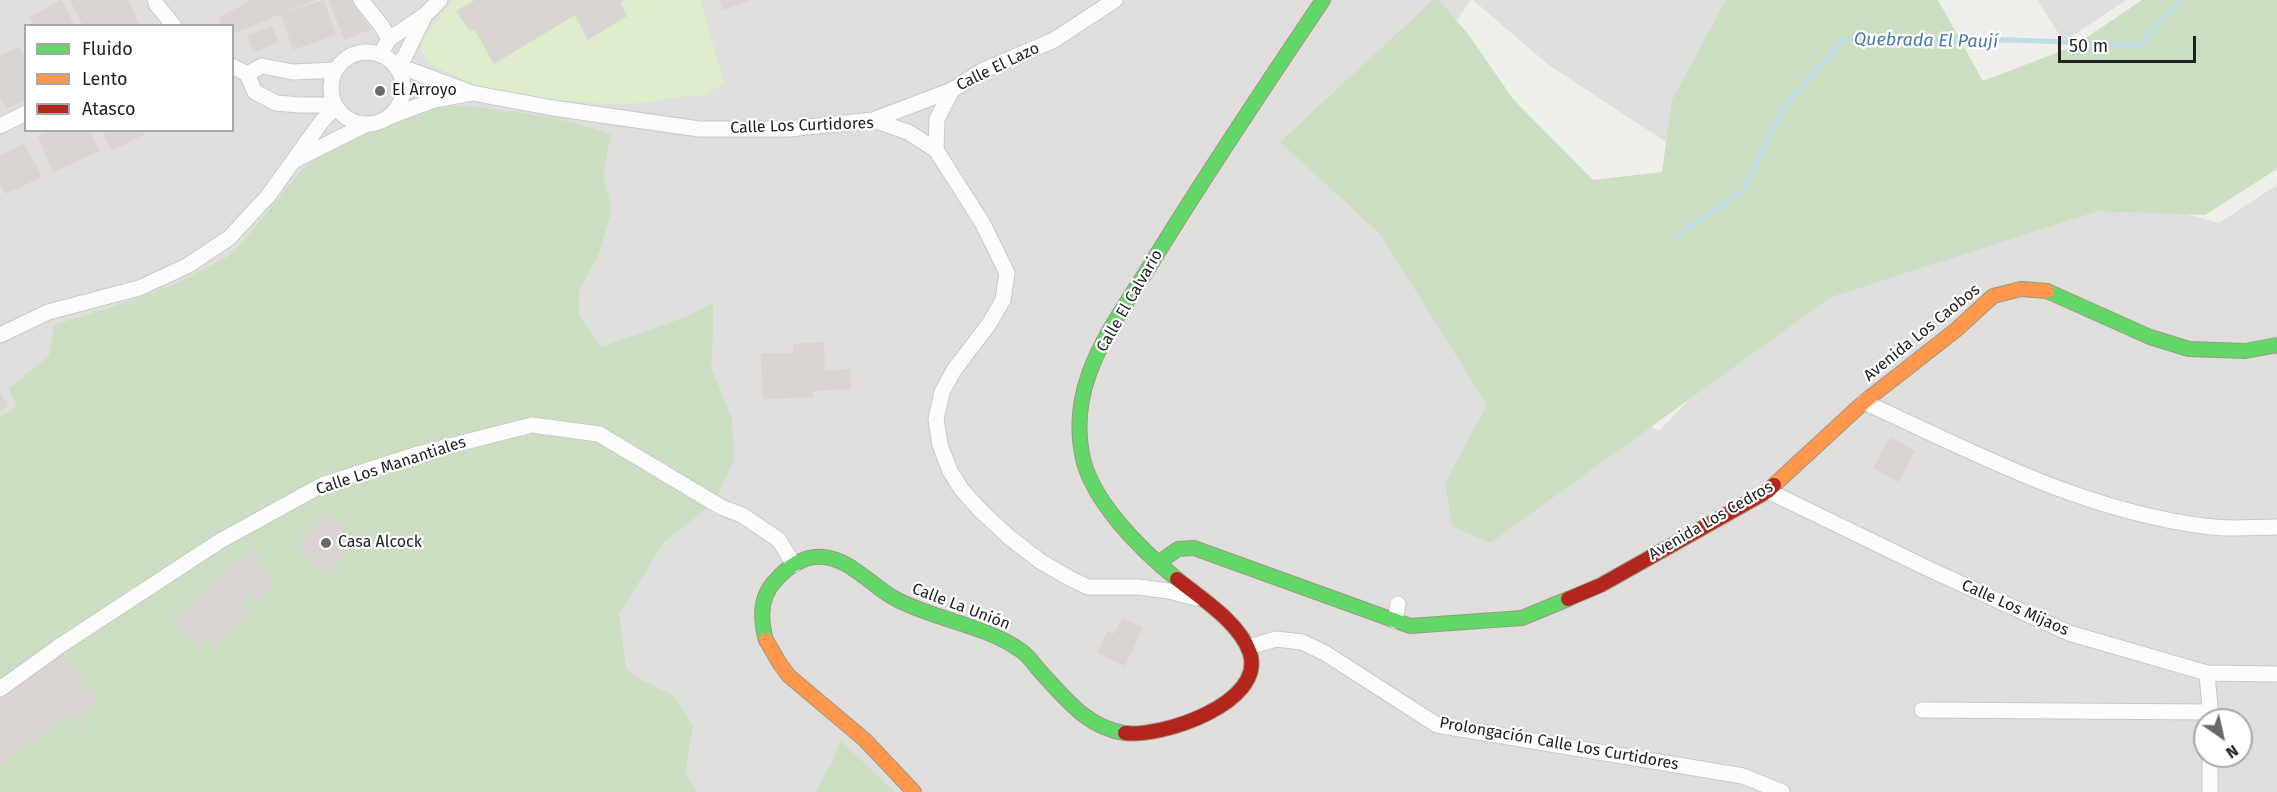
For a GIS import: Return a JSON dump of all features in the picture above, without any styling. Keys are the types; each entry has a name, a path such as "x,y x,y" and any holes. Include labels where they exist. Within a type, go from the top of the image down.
{"street":[{"path":"155,0 172,24"},
{"path":"361,0 389,39"},
{"path":"380,55 389,39 424,15 440,0"},
{"name":"Calle El Lazo","path":"873,120 952,90 982,71 1054,40 1115,0"},
{"name":"Calle El Calvario","path":"1201,601 1158,563 1106,504 1092,484 1085,469 1080,435 1081,406 1085,388 1099,353 1113,326 1230,139 1323,0"},
{"path":"397,68 424,15"},
{"path":"368,52 380,55 397,68 402,79 401,100 389,117 378,123 367,124 344,117 336,106 332,94 332,82 336,70 344,61 368,52"},
{"path":"247,74 262,66 293,72 336,70"},
{"path":"234,67 247,74 255,92 276,102 336,106"},
{"name":"Calle Los Curtidores","path":"397,68 410,70 472,93 586,113 699,129 789,129 873,120 908,132 936,150 983,224 1007,273 1004,300 954,370 942,392 936,419 939,445 950,471 962,490 1009,537 1040,561 1088,587 1138,587 1186,594 1201,601"},
{"path":"936,150 937,118 952,90"},
{"name":"Calle Los Curtidores","path":"389,117 434,100 472,93"},
{"path":"0,335 48,312 139,288 187,266 229,238 268,196 322,121 336,106"},
{"path":"0,126 24,114"},
{"path":"294,160 367,124"},
{"name":"Avenida Los Caobos","path":"1864,402 1956,330 1993,296 2021,289 2050,291 2150,337 2189,350 2245,351 2277,345"},
{"path":"1864,402 2032,480 2139,516 2207,527 2277,527"},
{"name":"Avenida Los Cedros","path":"1158,563 1173,550 1182,547 1194,548 1410,626 1522,618 1601,585 1768,491 1864,402"},
{"name":"Calle Los Manantiales","path":"0,689 61,645 220,541 322,484 418,454 532,425 599,434 721,507 742,515 779,540 794,565"},
{"name":"Calle Los Mijaos","path":"1768,491 1931,570 2069,633 2207,673 2277,674"},
{"name":"Calle La Unión","path":"914,792 860,734 799,684 773,654 762,625 763,599 770,585 781,574 807,558 833,559 846,565 880,590 917,609 999,638 1022,651 1086,718 1107,729 1129,734 1151,734 1173,728 1219,706 1239,689 1246,679 1251,669 1249,647"},
{"path":"1138,587 1150,581 1157,572 1158,563"},
{"path":"1201,601 1234,627 1249,647"},
{"path":"1395,621 1398,604"},
{"name":"Prolongación Calle Los Curtidores","path":"1249,647 1276,639 1302,642 1325,653 1437,725 1743,776 1782,792"},
{"path":"2207,673 2210,708"},
{"path":"1922,710 2193,716"},
{"path":"2210,768 2210,792"}],"shaded area":[{"path":"0,0 1470,0 1347,199 1584,387 1659,431 1816,267 2140,202 2219,223 2277,185 2277,792 0,792"},
{"path":"1473,0 1752,0 1680,151 1550,66"},
{"path":"2037,0 2126,0 2064,42"}],"green space":[{"path":"453,0 475,0 457,11 470,31 475,30 494,64 575,15 588,40 627,16 620,2 624,0 700,0 724,83 706,95 641,103 606,104 508,94 477,86 430,64 421,51 422,39"},
{"path":"1433,0 1439,0 1468,34 1513,99 1593,180 1662,172 1672,100 1726,0 1938,0 1983,81 2074,46 2142,0 2277,0 2277,169 2205,215 2098,211 1831,297 1490,543 1452,526 1445,483 1487,405 1380,234 1280,142"},
{"path":"449,105 511,111 551,118 611,135 603,175 612,209 599,253 579,291 579,316 601,347 686,317 713,303 711,366 732,419 734,459 715,502 664,542 619,614 626,668 642,680 674,696 693,727 685,773 697,792 0,792 0,417 16,406 9,388 49,356 54,325 175,284 227,257 246,238 305,166 350,138 416,113"},
{"path":"840,740 895,792 816,792 834,758"}],"building":[{"path":"61,0 74,24 33,24 29,17"},
{"path":"70,0 128,0 139,24 82,24"},
{"path":"251,0 315,0 234,33 234,24 221,24 219,18"},
{"path":"324,0 336,35 293,50 281,14"},
{"path":"329,0 350,0 371,29 344,40"},
{"path":"475,0 624,0 620,2 627,16 588,40 575,15 494,64 475,30 470,31 456,11"},
{"path":"720,0 752,0 723,10"},
{"path":"272,26 278,43 254,52 247,35"},
{"path":"19,47 24,56 24,100 7,109 0,97 0,56"},
{"path":"45,132 91,132 99,151 53,172 38,136"},
{"path":"103,132 144,132 145,134 112,151"},
{"path":"24,143 42,177 6,194 0,183 0,156"},
{"path":"824,342 825,371 850,369 851,389 813,391 813,397 763,399 761,354 793,353 793,344"},
{"path":"0,393 8,406 0,411"},
{"path":"1890,437 1915,451 1898,482 1873,468"},
{"name":"Casa Alcock","path":"324,512 358,540 328,574 295,546"},
{"path":"250,549 263,561 257,566 275,584 256,603 249,596 242,604 251,612 215,648 206,639 198,648 171,622 234,559 237,562"},
{"path":"1122,618 1143,627 1125,666 1097,653 1107,631 1114,634"},
{"path":"60,651 98,702 83,713 87,719 78,726 70,714 0,766 0,695"}],"waterway":[{"name":"Quebrada El Paují","path":"1677,236 1743,191 1785,105 1844,39 2013,40 2139,45 2182,0"}],"traffic: fast":[{"path":"1177,579 1119,523 1095,489 1087,471 1080,444 1083,393 1095,359 1119,315 1216,161 1323,0"},
{"path":"2047,291 2150,337 2189,349 2245,351 2277,345"},
{"path":"1158,563 1178,549 1194,548 1410,626 1522,618 1568,599"},
{"path":"766,640 762,608 770,587 780,575 803,560 816,557 833,559 851,567 894,598 925,612 1006,641 1026,654 1077,710 1099,725 1125,733"}],"traffic: slow":[{"path":"1774,485 1864,402 1956,330 1993,296 2021,289 2047,291"},
{"path":"766,640 789,676 865,740 914,792"}],"traffic: jam":[{"path":"1568,599 1601,585 1768,491 1774,485"},
{"path":"1125,733 1162,730 1207,714 1227,702 1242,687 1251,671 1250,653 1245,642 1229,621 1177,579"}],"place":[{"name":"El Arroyo","path":"380,91"},
{"name":"Casa Alcock","path":"326,543"}]}
